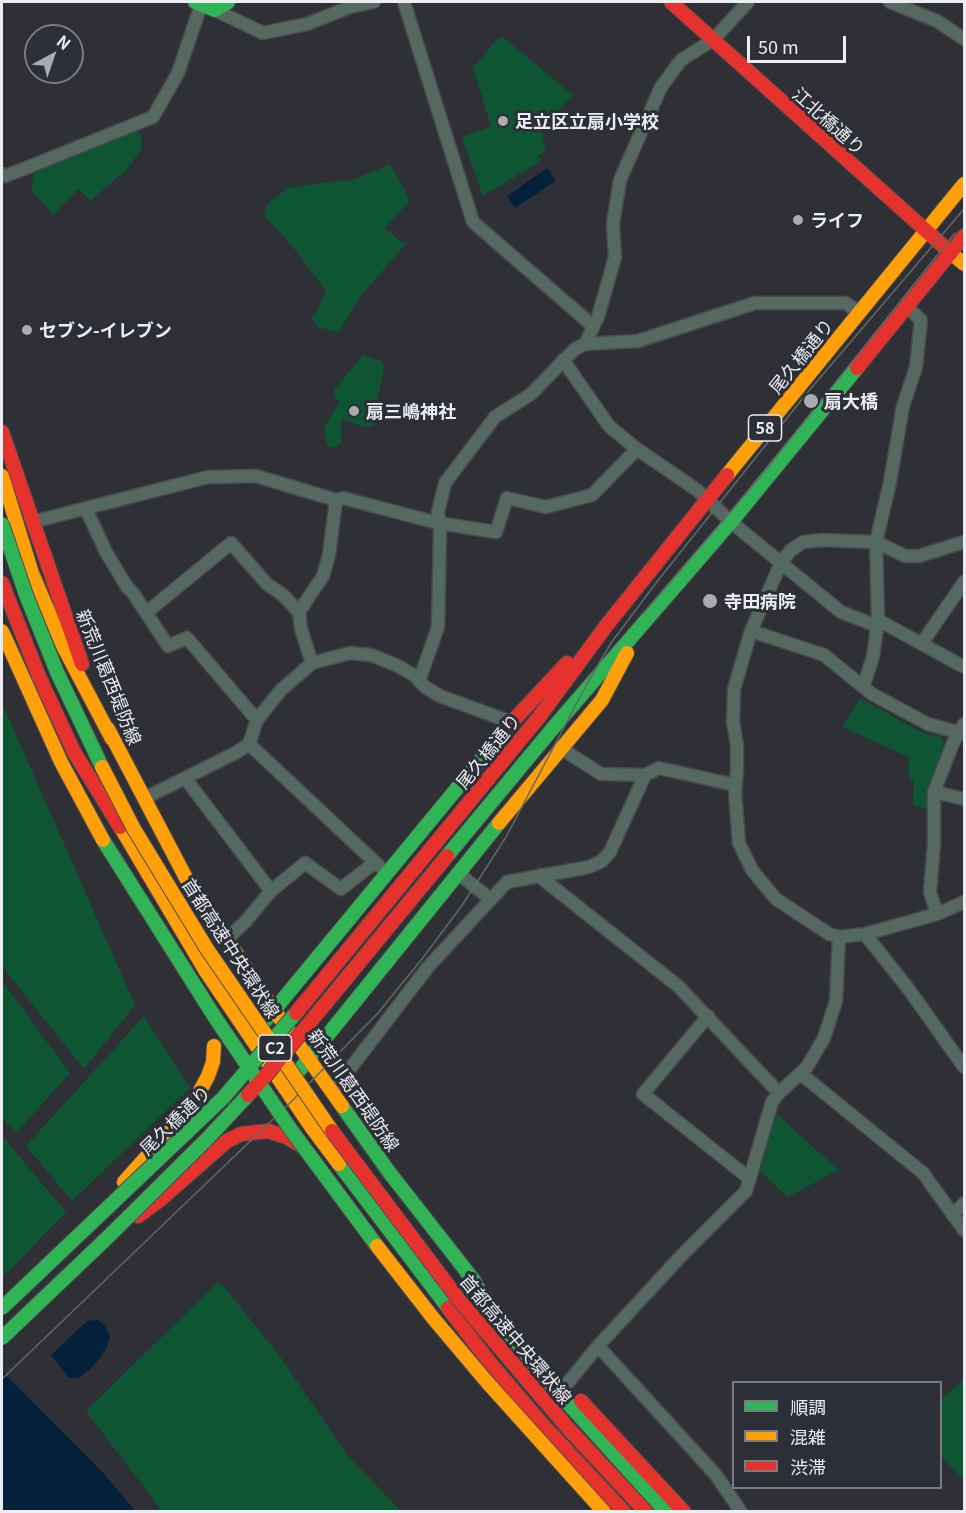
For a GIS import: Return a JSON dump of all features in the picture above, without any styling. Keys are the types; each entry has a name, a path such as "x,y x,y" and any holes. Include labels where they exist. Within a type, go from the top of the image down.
{"main road":[{"path":"198,3 215,10 228,2"},
{"name":"江北橋通り","path":"671,2 964,264"},
{"name":"尾久橋通り","path":"2,1308 223,1098 259,1058 539,717 606,626 707,499 964,184"},
{"name":"尾久橋通り","path":"2,1338 108,1237 214,1131 269,1072 553,728 731,522 964,236"},
{"name":"新荒川葛西堤防線","path":"2,432 74,643 112,739 187,880 274,1010 333,1090 389,1172 466,1271 566,1385 684,1512"},
{"path":"2,476 32,573 63,646 112,739"},
{"name":"首都高速中央環状線","path":"2,524 26,595 48,650 92,748 134,829 207,949 326,1122 459,1300 530,1384 646,1512"},
{"path":"2,556 50,678 120,827"},
{"path":"2,583 40,679 80,764 172,916 285,1089 491,1364 543,1425 624,1512"},
{"path":"2,608 37,695 66,757 208,1016 214,1034 213,1062 192,1106 122,1184 95,1220"},
{"path":"251,1038 511,722 606,626"},
{"name":"C2","path":"2,631 60,762 106,846 214,1016 291,1130 433,1318 487,1382 604,1512"},
{"path":"285,1089 458,873 602,700 637,631"},
{"path":"80,764 95,812"},
{"path":"108,1237 161,1199 227,1141 241,1134 268,1131 287,1137 310,1152 337,1179 485,1369 615,1512"},
{"path":"466,1271 509,1334 548,1381 666,1512"},
{"path":"448,1308 518,1389 633,1512"},
{"path":"485,1369 543,1425"}],"street":[{"path":"215,10 263,33 307,24 350,7 374,2"},
{"path":"404,2 473,222 593,326"},
{"path":"585,344 598,317 615,257 613,224 620,180 661,87 681,60 713,40 748,2"},
{"path":"890,2 937,21 964,39"},
{"path":"2,174 5,176 153,117 178,73 198,3"},
{"path":"419,681 438,627 440,529 438,522 440,500 445,483 495,417 531,394 575,349 585,344 638,340 755,303 845,303 860,312"},
{"path":"863,687 873,657 877,623 876,542 890,482 903,406 916,367 921,320 907,307"},
{"path":"563,360 609,426 707,499 731,522 841,612 877,623 922,643 964,667"},
{"path":"32,522 208,477 256,476 336,500 344,498 438,522 496,532 507,498 546,507 592,495 637,449"},
{"path":"299,612 323,576 329,555 336,500"},
{"path":"86,509 106,552 168,646 187,638 257,720"},
{"path":"964,542 919,556 905,556 876,542 822,540 803,542 790,551 781,563 751,631 734,689 733,723 737,746 735,785 739,843 752,870 776,899 830,934 839,937 865,934 937,914 964,902"},
{"path":"146,613 231,543 267,584 283,595 299,612 301,629 312,663"},
{"path":"922,643 964,582"},
{"path":"751,631 824,655 872,694 928,724 962,731 934,792 934,843 930,892 937,914"},
{"path":"145,798 249,744 257,720 280,690 312,663 350,653 371,655 396,665 414,675 425,687 440,696 511,722"},
{"path":"249,744 387,873"},
{"path":"562,750 601,774 645,775 659,768 735,785"},
{"path":"333,1090 428,968 507,882 589,867 602,861 610,852 645,775"},
{"path":"185,778 271,891"},
{"path":"934,792 964,799"},
{"path":"226,939 246,921 271,891 305,863 341,889 375,862"},
{"path":"458,873 490,899"},
{"path":"541,875 544,880 678,986 779,1093"},
{"path":"865,934 910,991 964,1067"},
{"path":"566,1385 598,1346 682,1254 746,1191 772,1102 801,1074 818,1051 824,1038 836,1001 839,937"},
{"path":"708,1017 644,1094 750,1179"},
{"path":"801,1074 923,1173 964,1230"},
{"path":"953,1215 964,1203"},
{"path":"598,1346 716,1475 741,1512"}],"green space":[{"path":"503,37 573,95 543,127 546,150 538,156 541,161 483,196 462,137 491,126 473,68 497,39"},
{"path":"135,131 141,135 142,148 128,168 91,201 78,189 53,215 32,191 33,173"},
{"path":"390,164 410,200 385,228 405,245 359,298 339,332 317,327 311,317 316,313 326,291 296,251 264,215 267,204 288,188 350,181"},
{"path":"363,355 382,362 384,367 372,427 341,419 341,443 334,448 327,445 324,427 340,402 334,397 334,390"},
{"path":"860,699 926,734 941,737 944,744 927,791 929,809 913,805 914,781 909,779 907,756 842,727"},
{"path":"2,703 135,1005 84,1069 2,966"},
{"path":"2,981 70,1073 16,1133 2,1118"},
{"path":"144,1016 190,1088 72,1201 26,1146"},
{"path":"776,1114 839,1170 787,1197 760,1171"},
{"path":"2,1136 66,1212 2,1278"},
{"path":"218,1282 281,1358 347,1455 401,1511 162,1511 86,1411"},
{"path":"964,1380 964,1477 962,1479 942,1457 942,1398"}],"water":[{"path":"547,168 556,181 515,208 507,196"},
{"path":"98,1320 105,1325 110,1336 107,1347 89,1370 78,1378 69,1378 51,1355 87,1321"},
{"path":"2,1371 107,1477 135,1511 2,1511"}],"tram line":[{"path":"2,1379 289,1104 378,1013 463,904 506,837 611,643 807,393 964,209"},
{"path":"643,614 756,482 955,233"}],"traffic: fast":[{"path":"195,2 215,10 228,2"},
{"path":"553,728 731,522 857,368"},
{"path":"2,524 26,595 57,672 102,767"},
{"path":"251,1038 511,723"},
{"path":"447,856 553,728"},
{"path":"285,1088 499,823"},
{"path":"103,840 214,1016 291,1130 377,1246"},
{"path":"2,1308 223,1098 296,1013"},
{"path":"2,1338 108,1237 248,1095"},
{"path":"342,1106 389,1172 475,1282"},
{"path":"339,1164 456,1318"},
{"path":"466,1271 509,1333 548,1381 666,1512"}],"traffic: slow":[{"path":"727,475 964,184"},
{"path":"951,253 964,264"},
{"path":"2,476 32,573 63,646 112,739"},
{"path":"2,631 61,762 103,840"},
{"path":"499,823 602,700 627,653"},
{"path":"108,729 187,880 342,1106"},
{"path":"102,767 134,829 207,949 332,1131"},
{"path":"118,823 205,970 339,1164"},
{"path":"124,1182 192,1106 208,1076 213,1062 214,1046"},
{"path":"377,1246 487,1382 604,1512"}],"traffic: jam":[{"path":"671,2 951,253"},
{"path":"857,368 964,236"},
{"path":"2,432 82,664"},
{"path":"539,717 606,626 727,475"},
{"path":"2,583 40,679 74,752 120,827"},
{"path":"511,723 567,663"},
{"path":"296,1013 539,717"},
{"path":"248,1095 447,856"},
{"path":"138,1216 161,1199 227,1141 241,1134 268,1131 287,1137 303,1147"},
{"path":"332,1131 459,1300 567,1427 646,1512"},
{"path":"448,1308 491,1364 543,1425 624,1512"},
{"path":"581,1401 684,1512"}],"place":[{"name":"足立区立扇小学校","path":"503,121"},
{"name":"ライフ","path":"798,220"},
{"name":"セブン-イレブン","path":"27,330"},
{"name":"扇大橋","path":"811,401"},
{"name":"扇三嶋神社","path":"354,411"},
{"name":"寺田病院","path":"710,601"}]}
